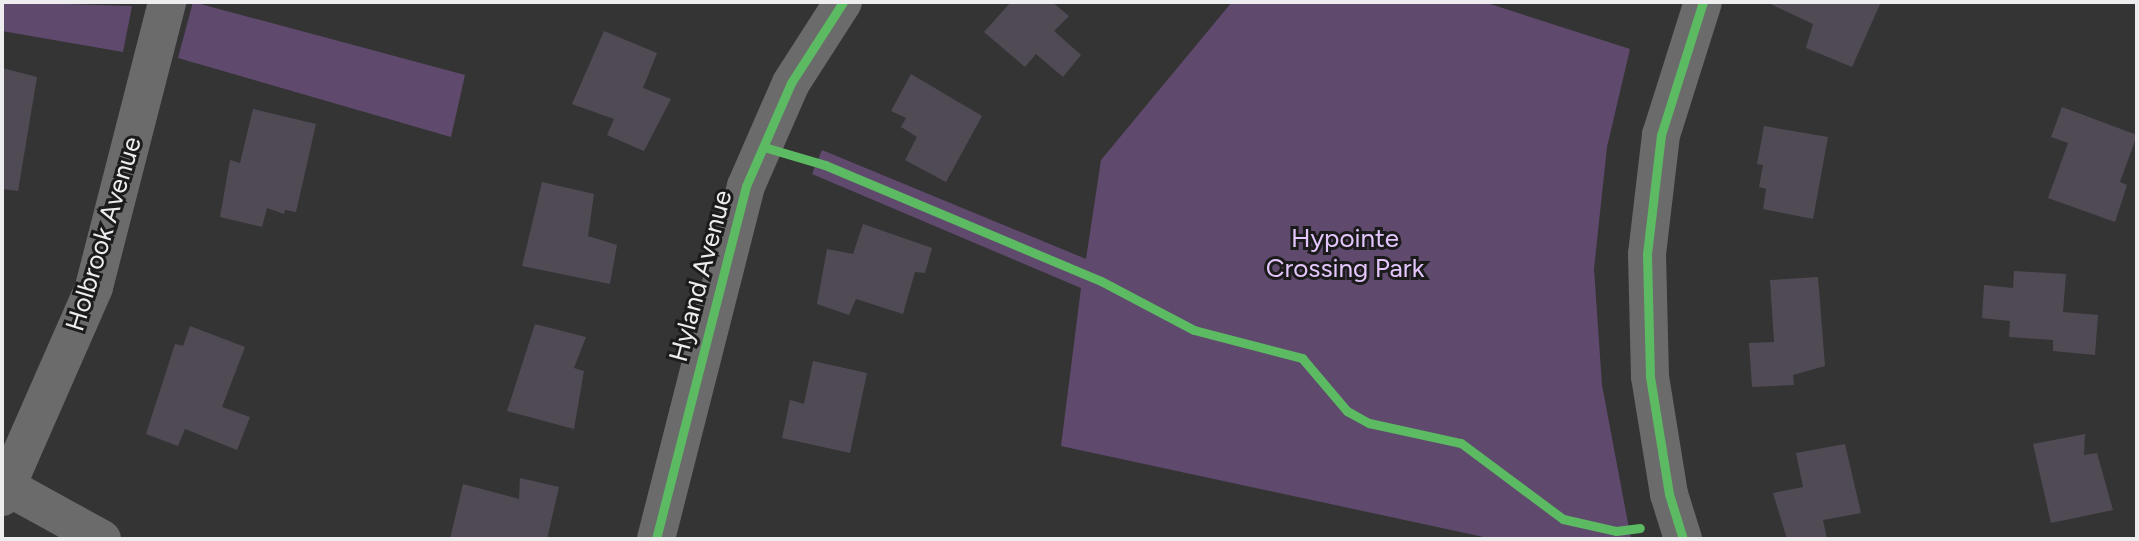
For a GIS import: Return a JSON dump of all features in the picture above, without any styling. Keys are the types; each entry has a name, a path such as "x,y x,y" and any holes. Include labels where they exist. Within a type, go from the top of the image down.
{"street":[{"name":"Holbrook Avenue","path":"3,489 94,287 167,2"},
{"name":"Hyland Avenue","path":"656,539 746,186 792,83 843,2"},
{"path":"1683,539 1669,494 1650,377 1647,254 1661,135 1703,2"},
{"path":"3,489 103,539"}],"green space":[{"path":"2,2 132,6 123,52 2,31"},
{"path":"193,2 465,75 451,137 178,58"},
{"name":"Hypointe Crossing Park","path":"1232,2 1484,2 1630,49 1607,147 1594,269 1602,385 1631,539 1493,539 1061,446 1081,288 812,174 822,150 1086,259 1101,160"}],"building":[{"path":"1011,2 1052,2 1069,16 1054,31 1081,55 1063,77 1036,54 1025,67 984,32"},
{"path":"1766,2 1881,2 1852,67 1806,48 1813,24"},
{"path":"604,31 657,53 643,88 671,99 644,151 607,135 614,119 572,104"},
{"path":"2,68 37,77 18,191 2,189"},
{"path":"911,74 982,116 946,182 905,160 917,137 901,127 906,118 891,111"},
{"path":"2062,107 2137,135 2120,182 2127,185 2115,222 2048,198 2068,143 2051,137"},
{"path":"253,109 316,124 296,212 285,210 284,214 267,208 262,227 220,217 230,160 240,163"},
{"path":"1764,126 1828,137 1813,219 1763,209 1766,189 1759,187 1763,165 1757,164"},
{"path":"542,182 594,194 588,236 617,245 610,284 522,266"},
{"path":"863,224 932,248 925,273 915,272 903,314 856,299 849,315 817,304 827,249 853,254"},
{"path":"2014,271 2066,274 2063,312 2098,315 2095,355 2053,351 2053,340 2009,337 2010,321 1982,318 1984,285 2013,288"},
{"path":"1818,277 1825,366 1793,375 1794,385 1752,387 1749,343 1774,342 1770,280"},
{"path":"535,324 586,337 574,368 584,371 574,429 507,411"},
{"path":"190,326 245,347 222,407 250,417 237,450 185,429 178,446 146,434 175,344 183,346"},
{"path":"813,361 867,373 850,453 782,438 790,400 804,404"},
{"path":"2085,434 2084,455 2097,453 2113,510 2051,523 2033,444"},
{"path":"1845,444 1861,513 1823,520 1827,539 1787,539 1773,493 1803,487 1796,453"},
{"path":"520,478 559,487 547,539 450,539 463,484 519,499"}],"cycle path":[{"path":"656,539 746,186 791,83 843,2"},
{"path":"1683,539 1669,494 1650,377 1647,254 1661,135 1703,2"},
{"path":"764,147 825,165 1101,281 1194,330 1302,358 1347,411 1369,423 1461,443 1563,519 1616,531 1640,528"}]}
